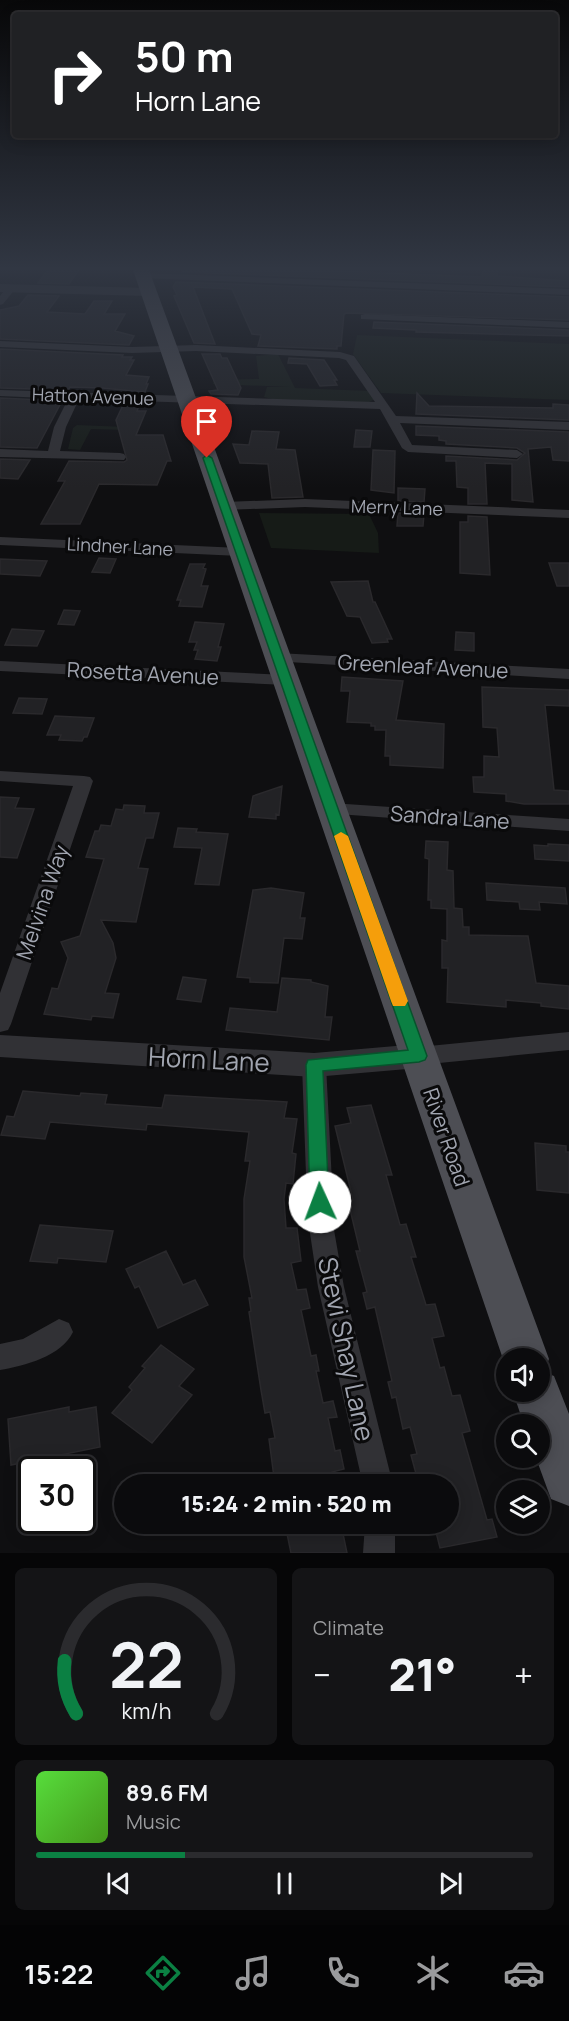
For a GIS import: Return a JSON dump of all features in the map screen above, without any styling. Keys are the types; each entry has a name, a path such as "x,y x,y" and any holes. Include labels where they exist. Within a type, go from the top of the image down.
{"main road":[{"name":"River Road","path":"166,342 522,1348"},
{"path":"541,1402 569,1481"}],"street":[{"path":"0,344 132,350 168,348 345,356 350,358 392,419 408,448 518,454"},
{"name":"Hatton Avenue","path":"0,393 383,406"},
{"path":"53,455 60,427 75,396"},
{"path":"392,419 569,426"},
{"path":"0,453 120,457"},
{"name":"Merry Lane","path":"224,506 305,503 569,514"},
{"name":"Lindner Lane","path":"0,540 240,552"},
{"name":"Rosetta Avenue","path":"0,666 282,669"},
{"name":"Greenleaf Avenue","path":"282,669 569,674"},
{"name":"Melvina Way","path":"0,776 84,781 0,1023"},
{"name":"Sandra Lane","path":"331,809 569,825"},
{"path":"419,1056 569,1041"},
{"name":"Horn Lane","path":"0,1046 314,1065 419,1056"},
{"name":"Stevi Shay Lane","path":"314,1065 320,1208 331,1287 375,1474"},
{"path":"0,1357 29,1350 46,1342 59,1332"},
{"path":"380,1534 380,1553"}],"shaded area":[{"path":"355,342 569,344 569,400 381,393 353,354"},
{"path":"278,354 295,388 371,391 375,399 367,403 272,399 264,397 267,387 290,387 213,384 214,380 259,379 256,356"},
{"path":"77,425 127,427 125,430 91,429 80,450 68,449 73,428"},
{"path":"259,513 369,514 378,533 379,553 271,548"}],"building":[{"path":"75,342 130,342 129,345"},
{"path":"259,342 341,342 337,349 258,346"},
{"path":"0,349 132,357 130,360 134,360 126,375 149,377 146,384 148,384 145,392 70,387 68,390 0,388"},
{"path":"202,354 220,354 222,358 227,358 241,388 238,395 211,394 209,391 218,390"},
{"path":"289,358 324,360 337,380 334,380 337,385 320,386 307,364 288,363"},
{"path":"417,393 429,406 553,408 553,404 569,405 569,420 416,414"},
{"path":"0,398 62,401 37,448 0,447"},
{"path":"124,403 140,403 137,411 146,411 136,435 163,435 171,461 167,461 157,485 99,484 80,524 41,524 65,481 58,481 69,461 124,462 127,460 116,420"},
{"path":"416,426 569,432 569,461 553,460 551,447 528,449 533,502 512,500 512,464 485,463 487,504 468,504 468,488 457,487 456,461 446,461 446,456 517,460 525,453 517,448 446,444 446,441 439,440 439,436 416,435"},
{"path":"356,430 372,431 370,447 354,447"},
{"path":"252,431 279,432 276,449 295,450 303,497 272,498 268,464 240,463 233,444 249,445"},
{"path":"373,450 395,451 394,493 371,490"},
{"path":"0,459 30,460 18,479 0,478"},
{"path":"398,488 425,489 424,502 398,501"},
{"path":"398,513 424,514 423,526 397,526"},
{"path":"468,516 487,517 490,575 460,573 460,522 468,522"},
{"path":"99,558 116,559 110,573 92,572"},
{"path":"0,559 47,561 40,576 0,574"},
{"path":"549,563 569,563 569,586 557,586"},
{"path":"190,564 205,564 203,568 206,569 201,586 208,586 202,607 179,606 181,600 177,600"},
{"path":"368,581 373,602 392,639 387,639 388,642 372,643 360,617 347,616 331,582"},
{"path":"64,610 80,611 74,625 58,624"},
{"path":"195,622 224,624 217,661 195,659 198,650 194,650 197,642 189,642"},
{"path":"12,629 44,631 37,646 5,645"},
{"path":"456,632 474,633 474,651 455,650"},
{"path":"342,677 403,681 396,720 444,724 443,768 390,765 390,756 385,756 386,730 375,730 375,726 371,726 371,723 347,722 350,691 341,691"},
{"path":"482,687 569,690 569,706 545,705 554,790 569,791 569,804 524,804 506,801 506,794 474,792 473,777 484,777 484,756 499,757 497,728 483,727"},
{"path":"19,698 47,699 42,714 13,713"},
{"path":"55,716 94,718 87,737 84,737 82,741 59,740 61,735 47,735"},
{"path":"282,786 279,815 276,814 276,819 249,817 253,796"},
{"path":"0,797 19,798 15,808 34,809 17,858 0,857"},
{"path":"124,805 145,806 144,813 159,813 153,838 146,838 138,868 148,869 136,922 101,920 113,943 116,958 105,993 119,994 113,1018 92,1016 91,1020 44,1014 52,988 58,989 68,958 61,942 80,936 104,859 86,857 95,831 99,831 101,825 111,826 116,809 123,810"},
{"path":"178,828 197,829 196,832 228,834 219,885 195,884 202,848 174,847"},
{"path":"426,841 448,842 447,870 453,871 454,908 462,909 463,927 469,927 469,935 528,936 536,983 569,986 569,1009 541,1006 541,1003 506,1000 506,1007 447,1002 448,968 442,968 442,940 447,941 447,909 431,908 431,900 428,900 429,859 425,858"},
{"path":"548,844 569,845 569,861 535,859 534,845 548,846"},
{"path":"486,883 565,888 567,904 539,902 540,910 520,909 519,902 487,900"},
{"path":"271,888 304,893 300,918 305,918 302,939 284,938 278,983 250,982 250,978 237,977 253,890"},
{"path":"183,977 206,980 201,1002 177,999"},
{"path":"282,978 311,980 311,982 328,986 325,1017 332,1017 329,1040 226,1030 230,1008 277,1012"},
{"path":"23,1091 80,1096 81,1093 107,1095 105,1104 162,1108 165,1095 287,1102 284,1118 297,1119 292,1153 296,1154 293,1184 286,1183 284,1199 286,1228 297,1228 301,1261 291,1263 297,1290 306,1289 310,1308 301,1310 311,1356 316,1355 319,1371 316,1371 323,1403 333,1401 337,1417 328,1418 335,1451 340,1450 344,1469 332,1472 332,1474 274,1474 269,1439 275,1438 270,1412 265,1413 261,1390 249,1312 251,1311 249,1298 252,1298 244,1257 244,1199 250,1161 245,1161 249,1132 147,1124 146,1130 50,1122 45,1139 1,1135 7,1116 14,1117"},
{"path":"371,1105 392,1175 386,1175 400,1225 406,1224 416,1257 411,1257 426,1305 435,1304 444,1336 432,1338 440,1368 444,1367 452,1396 460,1395 470,1431 462,1433 487,1520 492,1519 497,1537 440,1548 436,1534 459,1534 459,1474 416,1474 411,1455 417,1454 410,1427 403,1429 396,1397 392,1398 388,1382 392,1381 375,1307 367,1309 363,1293 367,1292 356,1251 360,1251 348,1201 353,1200 335,1126 351,1123 347,1108"},
{"path":"535,1143 566,1146 566,1152 569,1152 569,1193 537,1190"},
{"path":"40,1225 113,1231 106,1262 58,1258 57,1263 30,1261"},
{"path":"166,1251 183,1285 195,1280 208,1305 158,1328 139,1286 135,1288 126,1269"},
{"path":"161,1345 194,1369 179,1386 192,1395 152,1443 112,1413 132,1390 129,1387 145,1368 142,1366"},
{"path":"69,1407 69,1412 96,1407 100,1447 56,1456 18,1456 18,1464 11,1465 8,1419"},
{"path":"287,1534 343,1534 347,1553 291,1553"}],"slow traffic":[{"path":"341,836 399,1001"}],"route":[{"path":"207,458 419,1056 314,1065 320,1202"}]}
